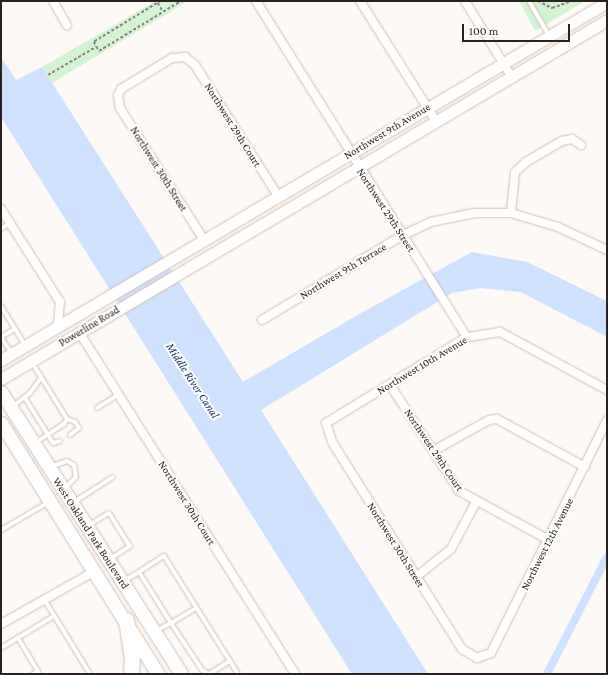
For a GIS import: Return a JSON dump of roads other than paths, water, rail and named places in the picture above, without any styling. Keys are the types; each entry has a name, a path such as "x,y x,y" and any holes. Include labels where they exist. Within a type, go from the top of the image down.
{"highway":[{"path":"126,620 132,656 131,674"}],"main road":[{"name":"Northwest 9th Avenue","path":"168,261 607,2"},
{"name":"Northwest 9th Avenue","path":"180,272 607,20"},
{"path":"180,272 200,251 204,240"},
{"name":"Powerline Road","path":"1,360 58,326 87,311 168,261"},
{"name":"Powerline Road","path":"1,378 180,272"},
{"path":"78,332 87,311"},
{"name":"West Oakland Park Boulevard","path":"1,392 181,674"},
{"name":"West Oakland Park Boulevard","path":"3,430 51,501 158,674"},
{"path":"95,571 108,573 122,582"}],"street":[{"path":"53,1 67,25"},
{"name":"Northwest 29th Street","path":"256,1 350,154 467,337"},
{"path":"360,1 436,121"},
{"path":"465,1 511,76"},
{"name":"Northwest 29th Court","path":"118,96 121,89 172,58 185,57 195,65 278,196"},
{"name":"Northwest 30th Street","path":"118,96 120,108 204,240"},
{"path":"511,213 515,172 526,162 562,141 572,139 581,145"},
{"path":"1,209 60,302 58,326"},
{"name":"Northwest 9th Terrace","path":"262,320 403,235 432,222 474,212 511,213 558,227 607,250"},
{"name":"Northwest 30th Court","path":"78,332 295,674"},
{"name":"Northwest 10th Avenue","path":"326,423 467,337 500,332 607,390"},
{"name":"Northwest 29th Court","path":"390,385 460,491 476,502 549,540"},
{"path":"433,451 489,420 497,419 585,467"},
{"name":"Northwest 12th Avenue","path":"477,658 491,653 549,540 607,420"},
{"name":"Northwest 30th Street","path":"326,423 332,442 462,649 477,658"},
{"path":"416,577 452,549 476,502"},
{"path":"1,624 95,571"}],"lane":[{"path":"529,1 550,36"},
{"path":"1,228 10,223"},
{"path":"1,306 26,346"},
{"path":"12,354 1,337 15,329"},
{"path":"31,361 67,419 75,422 78,428 70,436"},
{"path":"11,407 25,398 42,378"},
{"path":"46,395 50,392"},
{"path":"97,408 118,395"},
{"path":"25,398 31,404 41,420 53,443 60,441"},
{"path":"56,411 60,408"},
{"path":"34,444 64,424 67,419"},
{"path":"49,468 65,461 74,465 76,477 63,489"},
{"path":"72,503 113,477"},
{"path":"1,530 51,501"},
{"path":"87,526 109,513 130,546 108,561"},
{"path":"122,582 164,556 238,674"},
{"path":"139,572 202,670 209,674 230,661"},
{"path":"43,599 90,674"},
{"path":"154,632 196,608"},
{"path":"1,648 54,616"},
{"path":"18,638 38,671 33,674"}],"water":[{"name":"Middle River Canal","path":"1,57 16,80 42,67 243,382 361,313 472,252 527,262 607,301 607,337 521,292 480,288 452,293 261,410 428,674 352,674 1,117"}],"waterway":[{"path":"547,674 607,557"}]}
